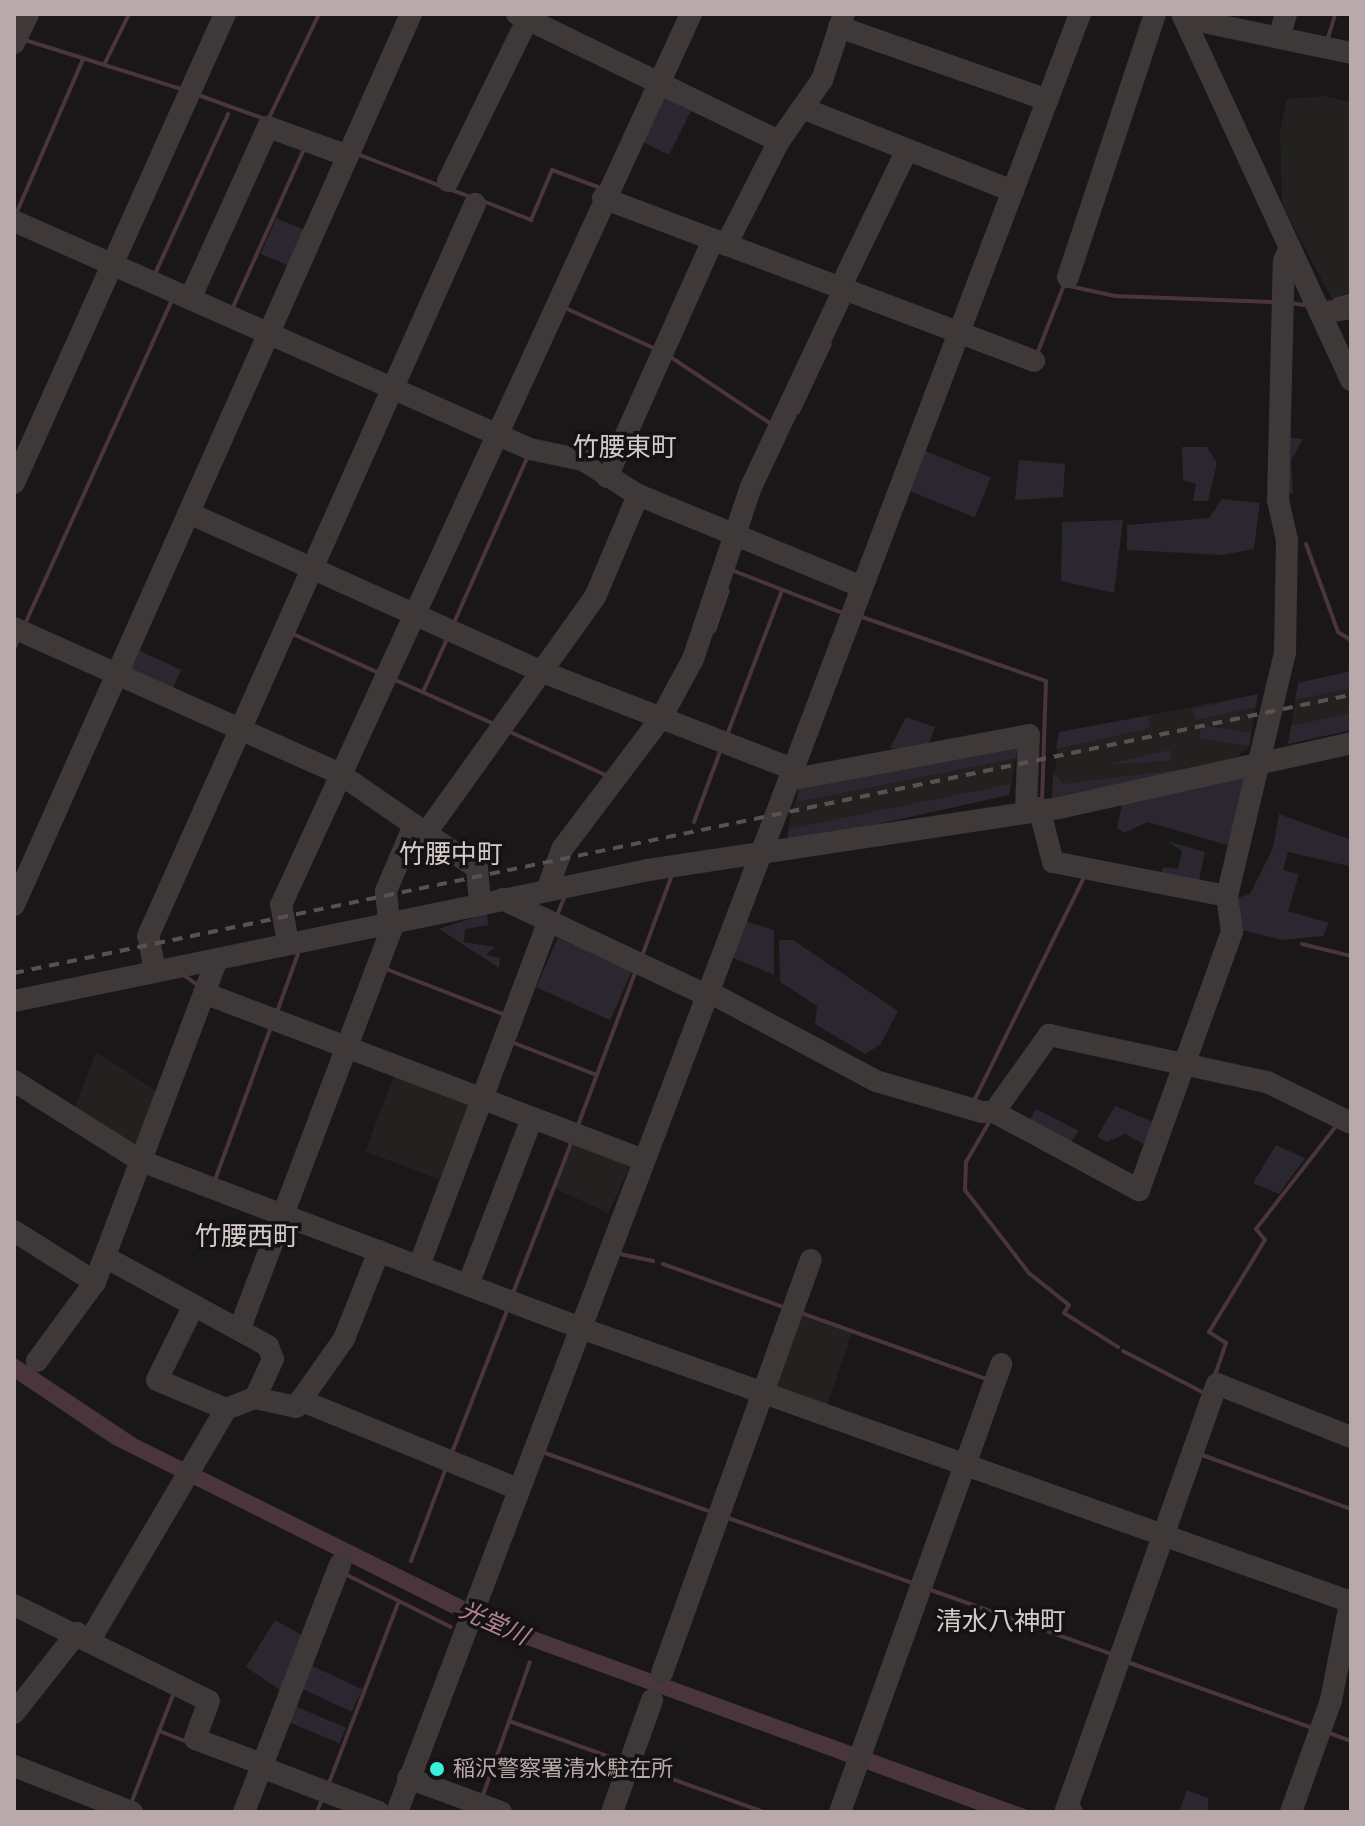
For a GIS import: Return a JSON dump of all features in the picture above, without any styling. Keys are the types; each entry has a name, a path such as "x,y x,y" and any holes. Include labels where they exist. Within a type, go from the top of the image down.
{"street":[{"path":"14,43 28,14"},
{"path":"14,483 225,14"},
{"path":"14,905 191,514 411,14"},
{"path":"288,943 281,905 494,434 691,14"},
{"path":"397,1812 578,1327 1080,14"},
{"path":"1068,277 1155,14"},
{"path":"1279,37 1286,14"},
{"path":"448,181 525,16 779,141"},
{"path":"1351,53 1211,18 1183,16 1351,380"},
{"path":"607,477 720,242 779,141 822,80 842,20 1047,100"},
{"path":"802,108 1013,191"},
{"path":"190,299 268,127 348,156"},
{"path":"547,890 562,849 661,718 711,617 733,537 907,150"},
{"path":"603,198 1034,361"},
{"path":"155,971 148,936 475,204"},
{"path":"14,221 494,434 583,460 638,495 733,537 862,587"},
{"path":"14,628 340,774 477,868 491,901 706,993 876,1081 994,1112 1139,1190 1232,932 1227,896 1260,763 1258,745 1285,652 1287,540 1278,500 1284,261 1290,247"},
{"path":"1320,313 1351,308"},
{"path":"240,1328 348,1048 392,920 386,891 420,829 595,597 638,495"},
{"path":"191,514 540,671 661,718 791,775 1029,735 1033,808 1053,862 1227,896"},
{"path":"14,1001 547,890 758,857 1033,808 1351,743"},
{"path":"419,1266 547,926"},
{"path":"37,1361 95,1282 217,959"},
{"path":"204,993 644,1160"},
{"path":"994,1112 1049,1035 1186,1059 1267,1082 1351,1123"},
{"path":"14,1081 141,1161 578,1327 1351,1601 1331,1700 1291,1812"},
{"path":"468,1285 532,1118"},
{"path":"14,1231 95,1282"},
{"path":"14,1713 84,1636 182,1485 226,1409 255,1398 296,1407 344,1339 379,1251"},
{"path":"105,1257 268,1346 273,1359 255,1398"},
{"path":"662,1673 811,1260"},
{"path":"193,1307 157,1380 226,1409"},
{"path":"840,1812 1001,1364"},
{"path":"1072,1812 1066,1810 1217,1384 1351,1437"},
{"path":"300,1400 518,1489"},
{"path":"244,1812 340,1564"},
{"path":"14,1605 84,1636 209,1701 195,1739 379,1812"},
{"path":"612,1812 652,1700"},
{"path":"14,1766 132,1812"},
{"path":"408,1778 501,1812"}],"shaded area":[{"path":"666,94 693,107 669,155 637,139"},
{"path":"1325,96 1351,102 1351,292 1332,299 1282,204 1280,130 1287,99"},
{"path":"276,218 311,233 296,269 261,254"},
{"path":"1287,437 1303,439 1291,461 1293,493 1281,494"},
{"path":"1182,447 1207,447 1217,463 1208,501 1193,501 1196,484 1183,480"},
{"path":"925,451 991,478 975,517 909,491"},
{"path":"1019,460 1065,464 1063,497 1015,500"},
{"path":"1222,499 1260,503 1254,549 1222,555 1127,550 1127,525 1209,518"},
{"path":"1123,520 1114,593 1061,581 1062,522"},
{"path":"134,648 181,670 170,694 123,672"},
{"path":"1351,671 1351,730 1288,744 1298,683"},
{"path":"1351,671 1351,688 1295,700 1298,683"},
{"path":"1258,694 1249,746 1234,760 1052,798 1059,732"},
{"path":"1258,694 1256,707 1196,720 1193,709"},
{"path":"1351,713 1351,730 1288,744 1291,726"},
{"path":"1148,716 1150,728 1056,749 1059,732"},
{"path":"906,717 935,727 926,752 890,748"},
{"path":"1202,725 1251,733 1249,746 1200,738"},
{"path":"1019,741 1009,795 788,829 799,788"},
{"path":"1019,741 1016,758 797,802 799,788"},
{"path":"1170,750 1172,761 1109,764"},
{"path":"1208,766 1052,798 1053,773 1063,784"},
{"path":"1254,775 1230,846 1148,822 1124,833 1117,828 1122,804"},
{"path":"1011,784 1009,795 788,844 788,829"},
{"path":"1279,814 1351,840 1351,880 1349,866 1288,852 1283,870 1299,874 1288,911 1329,923 1323,936 1282,940 1238,929 1234,899 1250,894 1273,848"},
{"path":"1167,841 1205,852 1199,880 1161,874 1163,867 1178,869 1182,851"},
{"path":"487,913 488,925 465,929 464,942 495,947 486,955 500,958 499,968 439,929"},
{"path":"745,921 774,930 774,975 731,957"},
{"path":"558,938 632,971 610,1020 536,987"},
{"path":"779,940 793,940 898,1011 880,1045 865,1054 815,1024 817,1006 780,982"},
{"path":"96,1052 158,1092 137,1147 75,1108"},
{"path":"396,1071 470,1099 439,1180 365,1151"},
{"path":"1115,1106 1158,1124 1149,1147 1125,1134 1107,1142 1097,1137"},
{"path":"1036,1109 1079,1131 1067,1148 1030,1120"},
{"path":"577,1138 631,1163 608,1213 554,1188"},
{"path":"1276,1145 1305,1158 1279,1194 1253,1183"},
{"path":"795,1314 852,1334 826,1409 769,1390"},
{"path":"275,1620 307,1638 286,1694 246,1667"},
{"path":"306,1663 362,1689 352,1712 295,1686"},
{"path":"290,1704 346,1728 340,1743 283,1720"},
{"path":"1187,1790 1208,1798 1208,1812 1179,1812"}],"water":[{"name":"光堂川","path":"14,1357 137,1439 501,1619 1033,1812 983,1812 483,1629 112,1444 14,1378"}],"waterway":[{"path":"104,65 129,14"},
{"path":"268,120 319,14"},
{"path":"1327,41 1335,14"},
{"path":"25,40 181,89"},
{"path":"16,214 83,59"},
{"path":"198,95 265,119"},
{"path":"154,276 228,114"},
{"path":"233,307 304,149"},
{"path":"357,154 441,186"},
{"path":"483,201 531,220 552,170 598,187"},
{"path":"449,189 471,197"},
{"path":"1037,354 1064,285"},
{"path":"1069,286 1115,296 1274,302"},
{"path":"1335,300 1351,295"},
{"path":"25,624 171,302"},
{"path":"1291,303 1304,305"},
{"path":"563,307 656,349"},
{"path":"798,412 830,344"},
{"path":"669,356 768,422"},
{"path":"453,625 527,458"},
{"path":"1306,544 1338,632 1351,640"},
{"path":"734,571 840,612"},
{"path":"714,631 728,590"},
{"path":"727,735 782,590"},
{"path":"862,617 1046,681 1042,799"},
{"path":"293,634 379,673"},
{"path":"14,649 18,639"},
{"path":"423,692 447,639"},
{"path":"393,679 494,724"},
{"path":"510,732 608,776"},
{"path":"694,822 721,749"},
{"path":"642,956 672,875"},
{"path":"974,1101 1085,875"},
{"path":"556,918 564,898"},
{"path":"1302,944 1351,956"},
{"path":"277,1012 299,951"},
{"path":"386,969 505,1015"},
{"path":"577,1128 635,973"},
{"path":"185,976 199,986"},
{"path":"215,1180 271,1027"},
{"path":"514,1043 597,1075"},
{"path":"991,1119 966,1162 965,1190 1029,1273 1069,1305 1064,1313 1118,1347"},
{"path":"1215,1375 1226,1343 1209,1332 1265,1240 1256,1229 1337,1125"},
{"path":"513,1293 572,1141"},
{"path":"620,1254 653,1261"},
{"path":"663,1264 786,1308"},
{"path":"451,1455 508,1308"},
{"path":"801,1313 989,1380"},
{"path":"1123,1351 1206,1394"},
{"path":"545,1453 712,1512"},
{"path":"1202,1455 1351,1509"},
{"path":"411,1561 446,1468"},
{"path":"728,1518 915,1584"},
{"name":"光堂川","path":"347,1575 451,1627"},
{"path":"928,1589 1112,1654"},
{"path":"329,1783 399,1601"},
{"path":"482,1798 530,1662"},
{"path":"1127,1662 1310,1727"},
{"path":"159,1731 174,1693"},
{"path":"509,1721 624,1762"},
{"path":"132,1801 159,1731 187,1742"},
{"path":"1329,1733 1351,1741"},
{"path":"636,1766 764,1812"},
{"path":"317,1812 322,1799"}],"railway":[{"path":"14,973 1351,695"}],"place":[{"name":"稲沢警察署清水駐在所","path":"437,1769"}],"district":[{"name":"竹腰東町","path":"625,448"},
{"name":"竹腰中町","path":"451,855"},
{"name":"竹腰西町","path":"247,1237"},
{"name":"清水八神町","path":"1001,1622"}]}
